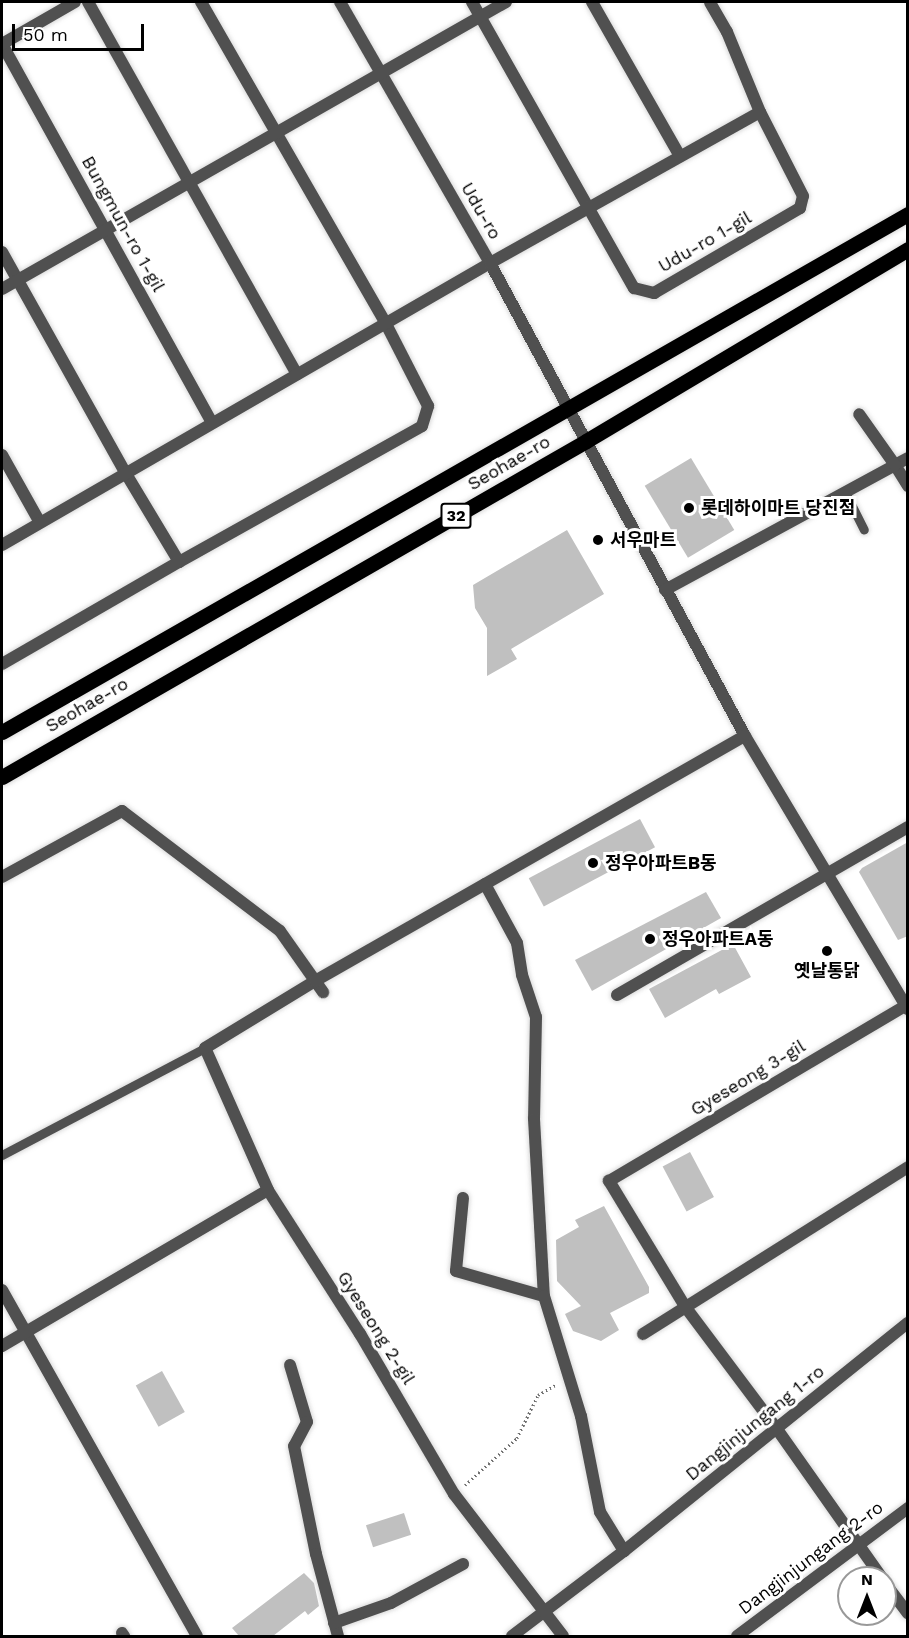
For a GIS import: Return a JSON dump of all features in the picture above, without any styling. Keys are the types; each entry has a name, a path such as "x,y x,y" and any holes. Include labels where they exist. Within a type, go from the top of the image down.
{"main road":[{"name":"Seohae-ro","path":"2,732 908,214"},
{"name":"Seohae-ro","path":"2,777 586,441 908,249"}],"street":[{"path":"2,44 75,2"},
{"path":"88,2 191,181 297,374"},
{"path":"3,659 422,426 428,406 385,323 201,2"},
{"name":"Udu-ro","path":"340,2 490,263 586,441"},
{"name":"Udu-ro 1-gil","path":"472,2 634,288 654,293 800,208 803,196 760,112"},
{"path":"2,289 506,2"},
{"path":"592,2 680,156"},
{"path":"2,545 39,521 490,263 760,112 727,32 710,2"},
{"name":"Bungmun-ro 1-gil","path":"2,44 212,423"},
{"path":"2,252 125,472 179,562"},
{"path":"859,414 908,486"},
{"name":"Gyeseong 3-gil","path":"586,441 745,736 825,874 907,1006 609,1181 686,1308"},
{"path":"2,455 39,521"},
{"path":"665,590 908,458"},
{"path":"205,1048 315,981 745,736"},
{"path":"2,877 122,811 280,931 323,992"},
{"path":"617,995 908,827"},
{"path":"485,884 517,943 522,975 536,1017 534,1119 544,1296 581,1416 600,1512 624,1551"},
{"name":"Gyeseong 2-gil","path":"205,1048 268,1190 360,1334 454,1494 544,1611"},
{"path":"644,1334 908,1167"},
{"path":"2,1346 268,1190"},
{"path":"463,1198 456,1271 544,1296"},
{"path":"2,1290 197,1636"},
{"path":"686,1308 777,1429 873,1566"},
{"name":"Dangjinjungang 1-ro","path":"512,1636 624,1551 908,1323"},
{"path":"290,1365 307,1422 294,1446 316,1554 338,1636"},
{"name":"Dangjinjungang 2-ro","path":"737,1636 908,1508"},
{"path":"334,1623 391,1603 463,1564"},
{"path":"897,1599 908,1613"},
{"path":"544,1611 562,1636"}],"lane":[{"path":"845,492 864,530"},
{"path":"2,1155 205,1048"}],"path":[{"path":"454,1494 518,1438 538,1395 569,1377"}],"building":[{"name":"롯데하이마트 당진점","path":"691,458 734,530 688,558 645,486"},
{"path":"567,530 604,594 511,649 517,659 487,676 487,628 475,608 473,585"},
{"name":"정우아파트B동","path":"640,819 655,847 544,906 529,878"},
{"path":"908,842 908,936 898,940 859,872 862,868"},
{"name":"정우아파트A동","path":"706,892 721,918 592,991 575,960"},
{"path":"733,944 751,977 719,994 716,989 665,1018 649,989"},
{"path":"690,1152 714,1197 687,1212 663,1167"},
{"path":"604,1206 649,1287 649,1293 610,1313 619,1330 601,1341 573,1331 565,1314 581,1306 557,1281 556,1240 579,1227 575,1220"},
{"path":"162,1371 185,1412 159,1427 136,1386"},
{"path":"404,1513 411,1535 373,1547 366,1525"},
{"path":"304,1573 314,1583 319,1606 308,1615 305,1611 273,1636 239,1636 232,1628"}],"place":[{"name":"롯데하이마트 당진점","path":"689,508"},
{"name":"서우마트","path":"598,540"},
{"name":"정우아파트B동","path":"593,863"},
{"name":"정우아파트A동","path":"650,939"},
{"name":"옛날통닭","path":"827,951"}]}
